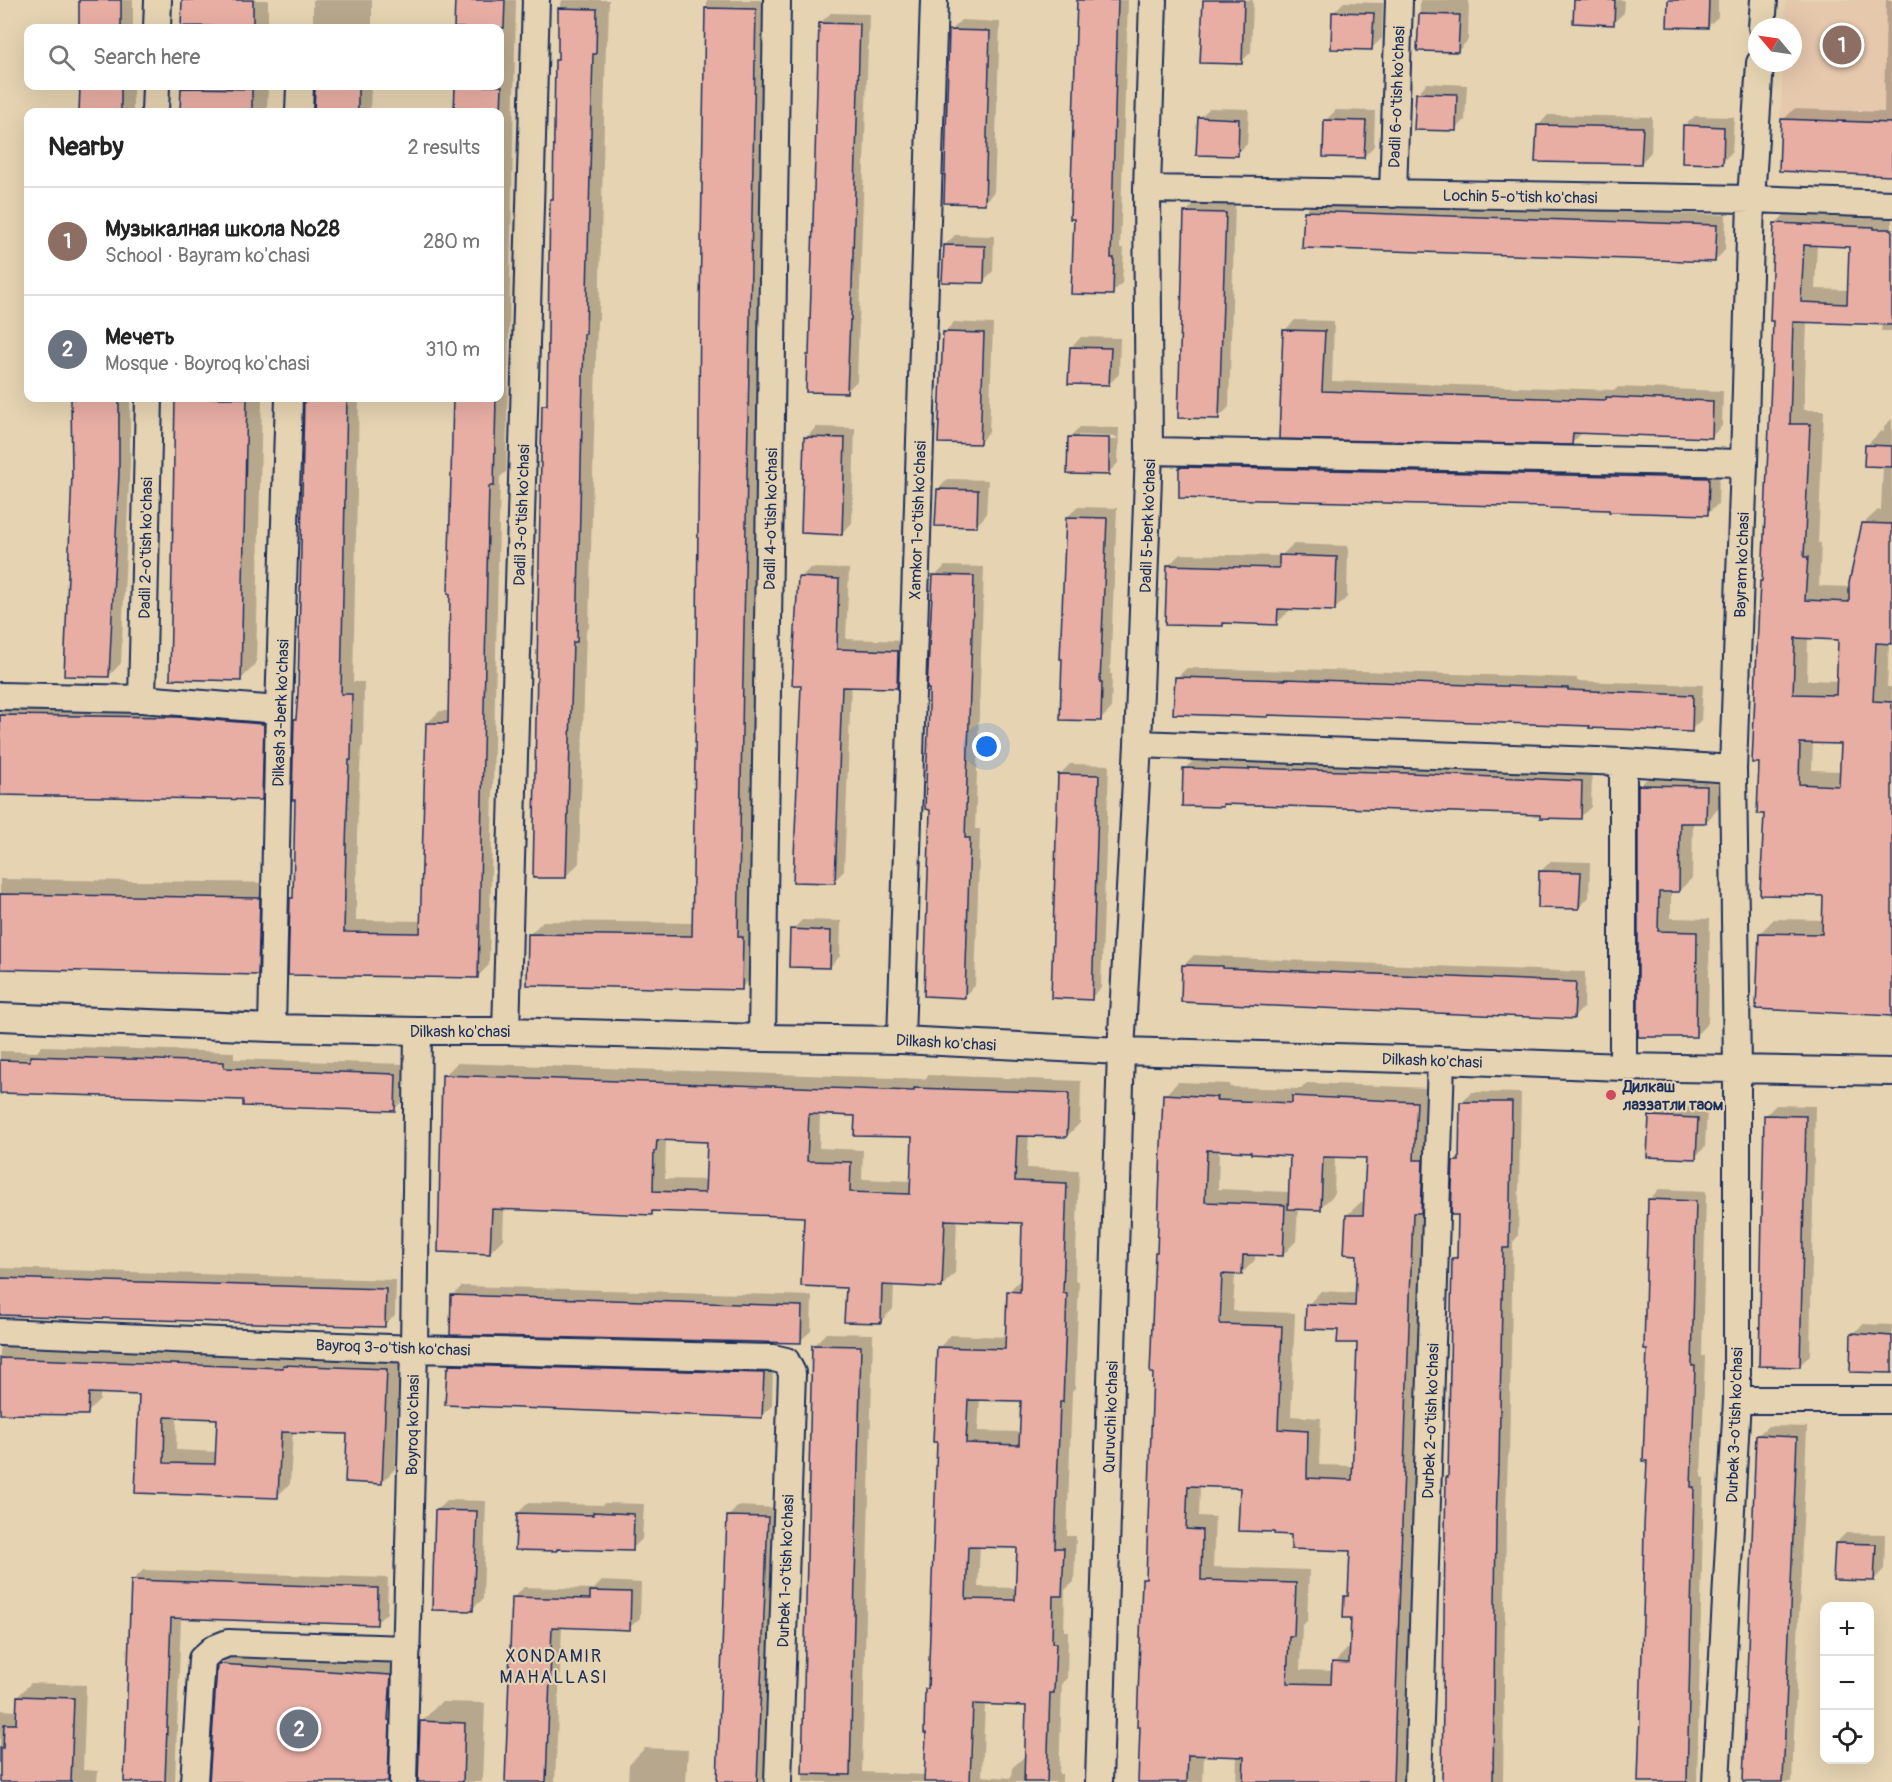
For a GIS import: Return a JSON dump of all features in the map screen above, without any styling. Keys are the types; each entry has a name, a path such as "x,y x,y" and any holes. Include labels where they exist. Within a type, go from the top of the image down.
{"street":[{"path":"157,24 158,0"},
{"name":"Dadil 3-o'tish ko'chasi","path":"506,1030 536,0"},
{"name":"Dadil 4-o'tish ko'chasi","path":"762,1038 777,0"},
{"name":"Xamkor 1-o'tish ko'chasi","path":"901,1040 934,0"},
{"name":"Dadil 5-berk ko'chasi","path":"1121,1051 1138,744 1149,451 1147,189 1153,0"},
{"name":"Dadil 6-o'tish ko'chasi","path":"1393,194 1399,0"},
{"path":"1763,18 1764,0"},
{"name":"Bayram ko'chasi","path":"1737,1068 1733,769 1751,200 1759,72"},
{"path":"155,108 156,90"},
{"path":"299,108 300,90"},
{"name":"Lochin 5-o'tish ko'chasi","path":"1147,189 1892,204"},
{"name":"Dadil 2-o'tish ko'chasi","path":"142,699 149,402"},
{"name":"Dilkash 3-berk ko'chasi","path":"272,1028 289,402"},
{"path":"1149,451 1744,463"},
{"path":"0,696 142,699 279,710"},
{"path":"1138,744 1623,762 1733,769"},
{"path":"1623,762 1623,1067"},
{"name":"Dilkash ko'chasi","path":"0,1017 272,1028 506,1030 901,1040 1121,1051 1623,1067 1892,1072"},
{"name":"Boyroq ko'chasi","path":"403,1782 414,1349 418,1031"},
{"name":"Quruvchi ko'chasi","path":"1099,1782 1121,1051"},
{"name":"Durbek 2-o'tish ko'chasi","path":"1418,1782 1441,1060"},
{"name":"Durbek 3-o'tish ko'chasi","path":"1716,1782 1737,1400 1737,1068"},
{"name":"Bayroq 3-o'tish ko'chasi","path":"0,1332 414,1349 773,1358 786,1361"},
{"name":"Durbek 1-o'tish ko'chasi","path":"778,1782 792,1373 786,1361"},
{"path":"1737,1400 1892,1400"},
{"path":"194,1782 202,1659 213,1649 228,1643 407,1649"}],"shaded area":[{"path":"1786,0 1892,0 1892,123 1781,119 1783,72 1802,72 1802,18 1785,18"}],"building":[{"path":"79,0 121,0 121,24 79,24"},
{"path":"182,0 253,0 253,24 181,24"},
{"path":"455,0 505,0 504,28 504,24 454,24"},
{"path":"1077,0 1118,0 1111,258 1114,258 1113,295 1071,294 1074,219 1070,219"},
{"path":"1203,0 1244,0 1242,64 1200,63"},
{"path":"1574,0 1615,0 1614,25 1573,23"},
{"path":"1668,0 1709,0 1708,28 1667,27"},
{"path":"558,8 597,9 596,54 593,54 577,642 573,642 566,878 533,878 542,405 547,405 550,199 553,199"},
{"path":"705,8 756,9 738,937 743,937 742,990 527,985 528,934 692,936"},
{"path":"1332,12 1374,13 1372,50 1331,49"},
{"path":"1419,14 1460,15 1458,52 1417,51"},
{"path":"819,23 860,24 847,393 806,392"},
{"path":"949,30 990,31 985,204 944,203"},
{"path":"80,90 121,90 121,108 79,108"},
{"path":"181,90 252,90 252,108 180,108"},
{"path":"315,90 358,90 358,108 314,108"},
{"path":"455,90 502,90 501,108 454,108"},
{"path":"1416,93 1457,94 1456,131 1414,130"},
{"path":"1198,117 1239,119 1238,156 1196,155"},
{"path":"1781,119 1892,123 1892,176 1779,171"},
{"path":"1324,120 1366,121 1364,158 1323,157"},
{"path":"1537,125 1643,127 1641,164 1535,162"},
{"path":"1683,125 1724,127 1723,164 1682,163"},
{"path":"1304,211 1717,225 1715,262 1302,248"},
{"path":"1184,212 1226,213 1219,419 1178,418"},
{"path":"1774,223 1892,229 1892,325 1793,322 1790,424 1810,424 1804,557 1808,557 1805,600 1849,602 1849,583 1862,523 1892,524 1892,644 1876,643 1873,701 1892,702 1892,1016 1756,1009 1759,933 1822,934 1823,896 1760,895 1764,814 1757,814 1759,763 1752,763 1771,383 1773,321 1770,321","holes":["1804,245 1849,247 1847,304 1801,302","1795,638 1838,640 1836,695 1793,694","1800,743 1841,744 1839,786 1799,784"]},
{"path":"944,245 985,246 984,283 942,282"},
{"path":"1283,330 1325,331 1322,391 1713,401 1712,438 1573,433 1572,445 1279,439"},
{"path":"943,332 984,333 980,444 938,443"},
{"path":"1070,347 1111,348 1109,385 1068,384"},
{"path":"71,402 119,402 119,474 109,677 64,676 72,474"},
{"path":"175,402 247,402 241,681 170,679"},
{"path":"304,402 347,402 341,694 352,694 344,932 420,933 426,723 448,723 450,594 448,594 453,402 496,402 494,486 489,486 478,978 288,975 290,898 293,898 294,719 296,719"},
{"path":"804,437 845,438 842,535 801,533"},
{"path":"1068,437 1109,438 1109,475 1067,474"},
{"path":"1865,445 1892,446 1892,467 1864,466"},
{"path":"1179,467 1709,478 1708,515 1609,512 1609,510 1546,507 1179,498"},
{"path":"937,489 978,490 977,527 935,526"},
{"path":"1066,517 1107,518 1100,683 1102,683 1101,721 1060,720 1062,659 1060,659"},
{"path":"1279,555 1337,557 1335,611 1278,609 1277,625 1223,623 1223,626 1165,625 1167,565 1279,568"},
{"path":"933,575 974,576 965,838 970,838 965,998 924,996 930,810 925,809 929,707 929,689 927,689"},
{"path":"798,577 839,579 837,649 898,651 897,688 842,687 835,883 793,882 801,685 792,685"},
{"path":"1175,677 1568,688 1568,690 1693,695 1692,732 1589,728 1590,726 1173,714"},
{"path":"0,715 176,717 264,724 262,800 0,795"},
{"path":"1183,768 1409,773 1582,781 1581,819 1540,818 1540,815 1223,804 1223,807 1182,806"},
{"path":"1058,774 1099,775 1092,1000 1051,998"},
{"path":"1638,785 1707,786 1706,823 1680,823 1679,892 1659,892 1658,931 1697,932 1696,1037 1638,1037"},
{"path":"1539,871 1581,872 1579,909 1538,908"},
{"path":"0,894 260,898 258,975 0,969"},
{"path":"790,929 831,931 830,968 789,967"},
{"path":"1182,965 1576,982 1574,1019 1181,1002"},
{"path":"30,1056 224,1062 224,1068 396,1074 395,1111 243,1106 243,1100 0,1093 0,1060 30,1061"},
{"path":"442,1075 914,1091 914,1088 1069,1093 1067,1137 1017,1136 1015,1181 1067,1183 1063,1293 1067,1294 1063,1402 1060,1402 1055,1548 1064,1548 1062,1596 1053,1596 1052,1643 1056,1643 1054,1693 1050,1693 1047,1782 1024,1782 1026,1706 973,1704 970,1782 924,1782 925,1689 928,1689 937,1442 933,1442 937,1347 1005,1349 1007,1291 1020,1292 1022,1223 945,1220 942,1288 882,1285 881,1323 844,1322 846,1288 801,1286 804,1217 652,1211 652,1215 492,1209 490,1254 438,1252","holes":["809,1114 855,1116 854,1136 912,1137 910,1194 850,1192 851,1162 807,1161","657,1140 707,1142 705,1193 653,1191 654,1151 656,1151","968,1400 1021,1401 1019,1445 966,1443","968,1547 1017,1548 1015,1600 966,1599"]},
{"path":"1163,1094 1217,1097 1216,1100 1292,1103 1292,1096 1417,1102 1414,1160 1423,1160 1421,1213 1413,1213 1393,1782 1243,1782 1244,1757 1188,1755 1187,1782 1138,1782 1140,1727 1137,1727 1142,1579 1146,1579 1153,1373 1150,1373 1155,1252 1157,1252","holes":["1207,1150 1290,1156 1288,1209 1321,1210 1323,1157 1366,1158 1363,1215 1346,1215 1344,1254 1357,1255 1355,1306 1306,1304 1305,1329 1338,1330 1337,1343 1357,1343 1352,1480 1307,1478 1308,1431 1278,1429 1282,1326 1220,1324 1222,1274 1242,1275 1243,1255 1283,1256 1285,1205 1205,1202","1188,1486 1240,1488 1238,1531 1291,1535 1291,1549 1350,1551 1348,1596 1344,1596 1343,1618 1351,1618 1349,1663 1332,1662 1331,1684 1287,1683 1289,1636 1294,1636 1296,1583 1201,1580 1202,1530 1186,1529"]},
{"path":"1460,1102 1512,1102 1509,1248 1503,1248 1496,1522 1493,1782 1442,1782 1446,1477 1448,1477 1452,1258 1457,1258 1458,1215 1451,1215 1453,1161 1459,1161"},
{"path":"1764,1115 1806,1116 1800,1367 1759,1366"},
{"path":"1649,1116 1698,1118 1696,1159 1647,1157"},
{"path":"1648,1199 1696,1201 1692,1366 1695,1366 1691,1487 1694,1487 1687,1782 1638,1782 1647,1461 1643,1461 1647,1349 1644,1349"},
{"path":"0,1278 386,1289 385,1327 0,1315"},
{"path":"451,1295 802,1306 801,1343 450,1335"},
{"path":"1851,1333 1892,1336 1892,1373 1850,1372"},
{"path":"812,1345 861,1346 850,1775 802,1774"},
{"path":"0,1358 283,1368 283,1365 387,1369 382,1484 345,1482 347,1434 281,1432 278,1498 135,1493 139,1395 89,1393 88,1415 0,1414","holes":["165,1417 217,1419 215,1464 164,1463"]},
{"path":"449,1365 764,1373 762,1418 445,1405"},
{"path":"1756,1435 1797,1437 1783,1782 1743,1782"},
{"path":"435,1510 477,1511 473,1611 432,1610"},
{"path":"593,1512 634,1514 633,1551 515,1550 517,1513 593,1515"},
{"path":"727,1516 768,1517 757,1782 717,1782"},
{"path":"1835,1543 1876,1544 1874,1581 1833,1580"},
{"path":"131,1580 378,1588 377,1625 171,1618 165,1782 124,1782"},
{"path":"590,1591 631,1592 630,1630 552,1627 546,1782 505,1782 512,1597 590,1599"},
{"path":"219,1664 391,1675 388,1782 209,1782 217,1666"},
{"path":"17,1696 74,1698 71,1782 0,1782 0,1748 3,1748 4,1724 16,1724"},
{"path":"420,1721 465,1723 463,1782 418,1782"}],"place":[{"name":"Музыкалная школа №28","path":"1842,45"},
{"name":"Дилкаш лаззатли таом","path":"1611,1095"},
{"name":"Мечеть","path":"299,1729"}],"district":[{"name":"XONDAMIR MAHALLASI","path":"554,1666"}]}
